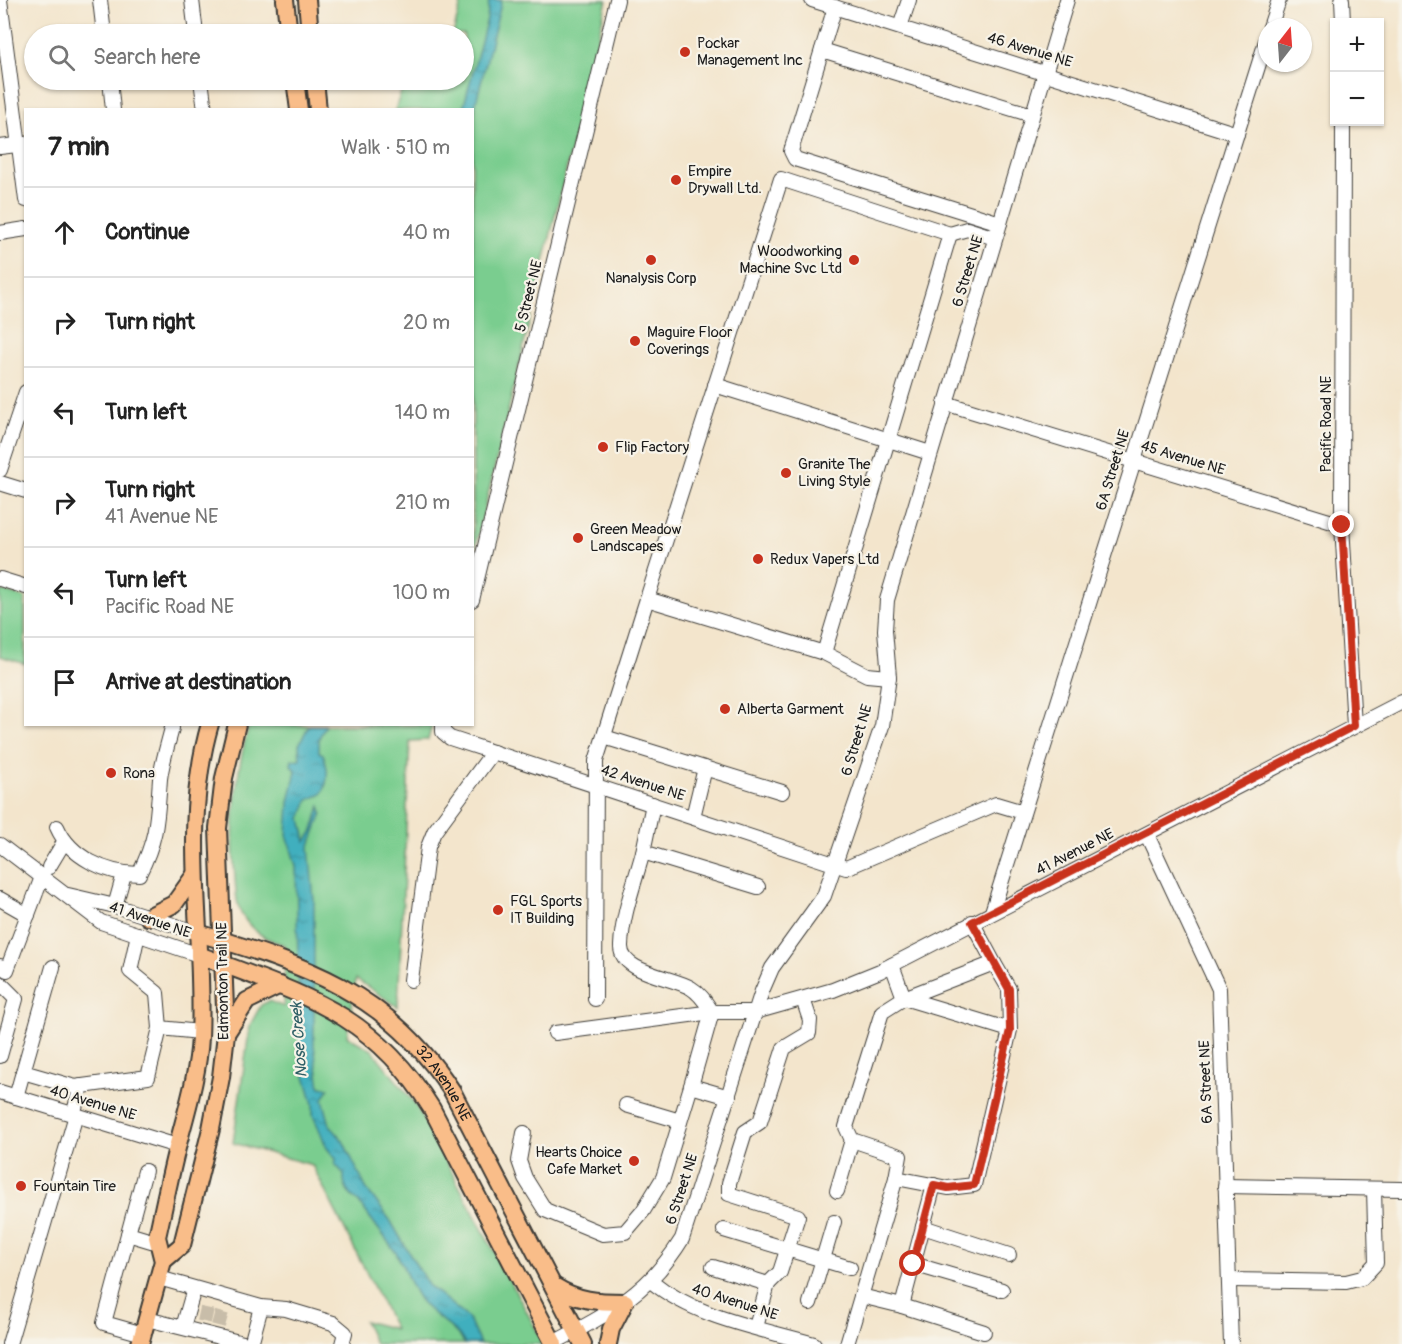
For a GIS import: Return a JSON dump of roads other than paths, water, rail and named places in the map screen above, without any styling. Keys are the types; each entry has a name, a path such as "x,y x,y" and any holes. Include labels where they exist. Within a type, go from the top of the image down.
{"main road":[{"path":"285,0 288,24"},
{"path":"307,0 309,24"},
{"path":"296,90 299,108"},
{"path":"316,90 318,108"},
{"name":"Edmonton Trail NE","path":"143,1332 163,1261 157,1237 177,1146 193,1088 200,1032 200,955 194,876 195,809 210,726"},
{"name":"Edmonton Trail NE","path":"163,1261 182,1245 211,1129 226,1034 218,828 224,778 237,726"},
{"path":"148,917 174,904 194,876"},
{"name":"32 Avenue NE","path":"198,933 283,959 334,981 386,1015 434,1063 452,1091 579,1337"},
{"name":"32 Avenue NE","path":"200,955 280,985 335,1010 394,1057 414,1080 432,1109 553,1343"},
{"path":"226,1034 247,1001 280,985"},
{"path":"554,1286 567,1295 587,1302 625,1302 611,1329 608,1344"}],"street":[{"path":"0,0 4,58 22,145 24,172"},
{"path":"100,0 103,24"},
{"path":"192,0 195,24"},
{"name":"5 Street NE","path":"474,592 617,0"},
{"name":"46 Avenue NE","path":"812,0 1237,134"},
{"path":"900,27 909,0"},
{"name":"6 Street NE","path":"553,1343 579,1337 625,1302 651,1281 682,1239 755,1012 772,968 820,904 882,726 890,677 885,630 887,600 1067,0"},
{"path":"1273,18 1279,0"},
{"path":"1342,0 1343,18"},
{"path":"595,999 596,761 835,7"},
{"path":"822,50 1032,115"},
{"name":"6A Street NE","path":"992,912 1258,67"},
{"path":"111,90 113,108"},
{"path":"202,90 205,108"},
{"name":"Pacific Road NE","path":"1343,126 1342,525 1354,726"},
{"path":"0,147 22,145"},
{"path":"791,151 795,159 1000,223"},
{"path":"781,179 950,234 967,229 995,238"},
{"path":"967,229 971,214"},
{"path":"0,233 24,229"},
{"path":"824,653 950,234"},
{"path":"715,385 930,453"},
{"path":"0,470 24,398"},
{"name":"45 Avenue NE","path":"945,403 1342,525"},
{"path":"0,483 24,490"},
{"path":"0,579 24,586"},
{"path":"647,599 824,653 867,675 890,677"},
{"name":"41 Avenue NE","path":"555,1033 712,1012 755,1012 833,990 892,965 1402,702"},
{"path":"57,827 64,842 98,867 124,874 138,874 149,855 159,815 160,776 172,728"},
{"name":"42 Avenue NE","path":"443,728 450,738 834,863"},
{"path":"604,737 782,792"},
{"path":"411,980 425,860 431,839 493,752"},
{"path":"693,817 705,768"},
{"path":"524,1133 519,1161 525,1178 545,1210 603,1234 624,1232 643,1211 663,1179 712,1012 698,993 682,984 639,970 627,962 621,952 624,922 653,804"},
{"path":"834,863 846,868 996,804 1023,812"},
{"name":"6A Street NE","path":"1147,835 1219,989 1231,1344"},
{"path":"0,966 7,970 46,872 64,842"},
{"name":"41 Avenue NE","path":"0,845 46,872 62,893 101,922 200,955"},
{"path":"643,852 758,887"},
{"path":"115,906 124,874"},
{"name":"41 Avenue NE","path":"62,893 115,906 198,933"},
{"path":"0,899 28,915"},
{"path":"896,1178 948,1188 974,1185 1010,1030 1009,989 972,922"},
{"path":"23,1072 81,1086 148,1077 160,1028 157,993 130,971 138,934"},
{"path":"837,1191 852,1140 846,1126 882,1012 904,998 994,963"},
{"path":"892,965 904,998"},
{"path":"16,1097 53,967"},
{"path":"0,983 16,999 0,1056"},
{"path":"904,998 1010,1030"},
{"path":"756,1327 768,1284 780,1272 798,1216 729,1194 745,1132 760,1122 784,1048 809,1034 810,1020 803,999"},
{"path":"160,1028 200,1032"},
{"path":"9,1344 81,1086"},
{"path":"691,1086 729,1097"},
{"name":"40 Avenue NE","path":"0,1092 177,1146"},
{"path":"626,1105 680,1121"},
{"path":"847,1344 896,1178 900,1156 852,1140"},
{"path":"712,1151 737,1159"},
{"path":"145,1171 104,1323 143,1332 183,1327 209,1329 249,1344 261,1307"},
{"path":"902,1306 934,1185"},
{"path":"1225,1186 1402,1189"},
{"path":"1229,1280 1346,1282 1362,1278 1376,1263 1374,1189"},
{"path":"810,1303 834,1222"},
{"path":"923,1227 1009,1255"},
{"path":"724,1230 850,1268"},
{"path":"128,1234 158,1243"},
{"path":"913,1264 1002,1290"},
{"path":"713,1267 768,1284"},
{"path":"159,1278 194,1289 210,1299 224,1303 286,1309 333,1323 345,1333 342,1344"},
{"name":"40 Avenue NE","path":"651,1281 670,1297 691,1307 814,1344"},
{"path":"183,1327 194,1289"},
{"path":"861,1296 902,1306 984,1332"}],"water":[{"path":"489,0 501,0 474,110 474,108 463,108 468,90 474,90 474,68 487,19"},
{"path":"308,726 325,726 319,738 319,752 323,754 326,765 326,784 322,794 308,800 301,818 306,841 313,831 320,806 322,813 309,848 314,901 314,1045 320,1087 329,1088 323,1099 330,1125 343,1141 366,1188 390,1220 428,1285 468,1318 480,1344 465,1344 418,1297 396,1253 360,1204 347,1191 344,1174 335,1164 336,1159 327,1148 313,1115 313,1104 300,1058 296,866 287,835 289,802 296,771 291,765 292,760 300,759 299,745"}],"tunnel":[{"path":"204,1322 208,1304"},
{"path":"218,1326 223,1308"}],"place":[{"name":"Pockar Management Inc","path":"685,52"},
{"name":"Empire Drywall Ltd.","path":"676,180"},
{"name":"Nanalysis Corp","path":"651,260"},
{"name":"Woodworking Machine Svc Ltd","path":"854,260"},
{"name":"Maguire Floor Coverings","path":"635,341"},
{"name":"Flip Factory","path":"603,447"},
{"name":"Granite The Living Style","path":"786,473"},
{"name":"Green Meadow Landscapes","path":"578,538"},
{"name":"Redux Vapers Ltd","path":"758,559"},
{"name":"Alberta Garment","path":"725,709"},
{"name":"Rona","path":"111,773"},
{"name":"FGL Sports IT Building","path":"498,910"},
{"name":"Hearts Choice Cafe Market","path":"634,1161"},
{"name":"Fountain Tire","path":"21,1186"}],"water label":[{"name":"Nose Creek","path":"299,1040"}]}
